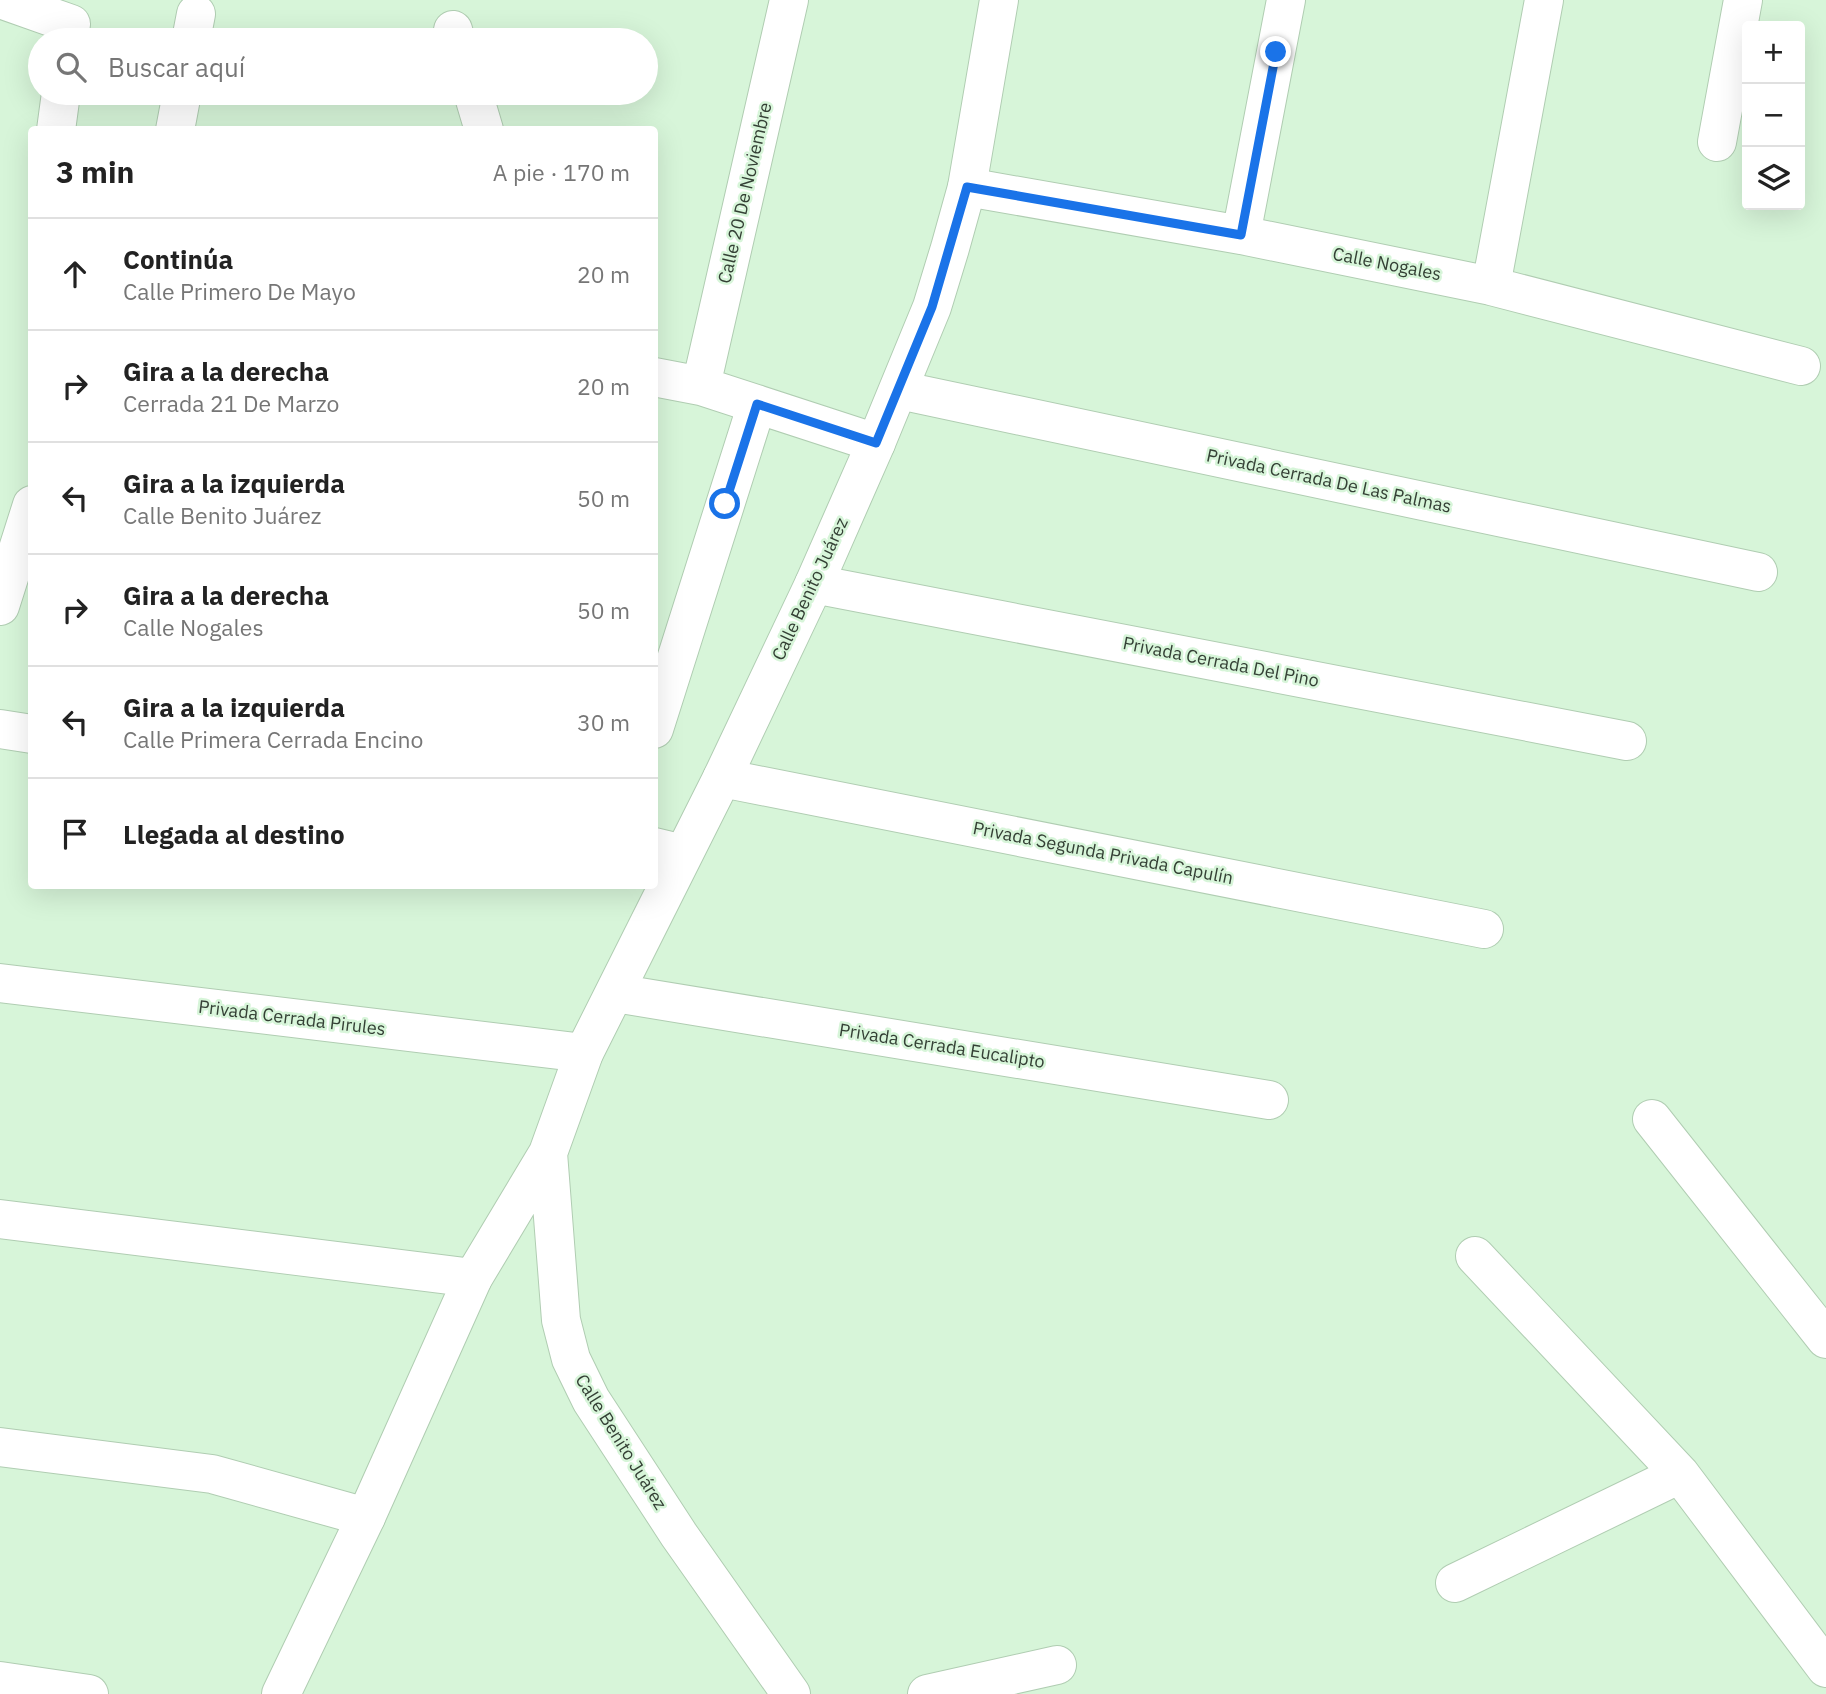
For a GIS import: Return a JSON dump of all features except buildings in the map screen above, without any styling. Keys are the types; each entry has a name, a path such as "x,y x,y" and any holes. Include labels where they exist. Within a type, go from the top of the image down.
{"street":[{"path":"3,0 71,24 70,28"},
{"name":"Calle 20 De Noviembre","path":"701,386 789,0"},
{"name":"Calle Benito Juárez","path":"658,879 669,850 722,778 814,584 899,390 932,307 967,187 999,0"},
{"path":"1241,235 1286,0"},
{"path":"1491,286 1544,0"},
{"path":"1717,142 1743,0"},
{"path":"57,126 59,105"},
{"path":"176,126 180,105"},
{"path":"476,105 483,126"},
{"name":"Calle Nogales","path":"967,187 1241,235 1491,286 1801,366"},
{"path":"658,378 701,386 876,443"},
{"name":"Privada Cerrada De Las Palmas","path":"899,390 1758,572"},
{"path":"658,716 757,404"},
{"path":"0,606 28,518"},
{"name":"Privada Cerrada Del Pino","path":"814,584 1628,741"},
{"path":"0,729 28,733"},
{"name":"Privada Segunda Privada Capulín","path":"722,778 1485,929"},
{"name":"Calle Benito Juárez","path":"281,1694 366,1517 473,1278 548,1153 584,1054 615,993 654,889"},
{"name":"Privada Cerrada Pirules","path":"0,983 584,1054"},
{"name":"Privada Cerrada Eucalipto","path":"615,993 1269,1100"},
{"path":"1651,1119 1826,1339"},
{"name":"Calle Benito Juárez","path":"548,1153 561,1320 571,1359 591,1400 642,1479 792,1694"},
{"path":"0,1219 473,1278"},
{"path":"1475,1256 1680,1474 1826,1668"},
{"path":"0,1447 212,1474 366,1517"},
{"path":"1455,1583 1680,1474"},
{"path":"927,1694 1057,1665"},
{"path":"0,1681 89,1694"}],"route":[{"path":"725,504 757,404 876,443 932,307 967,187 1241,235 1276,52"}]}
